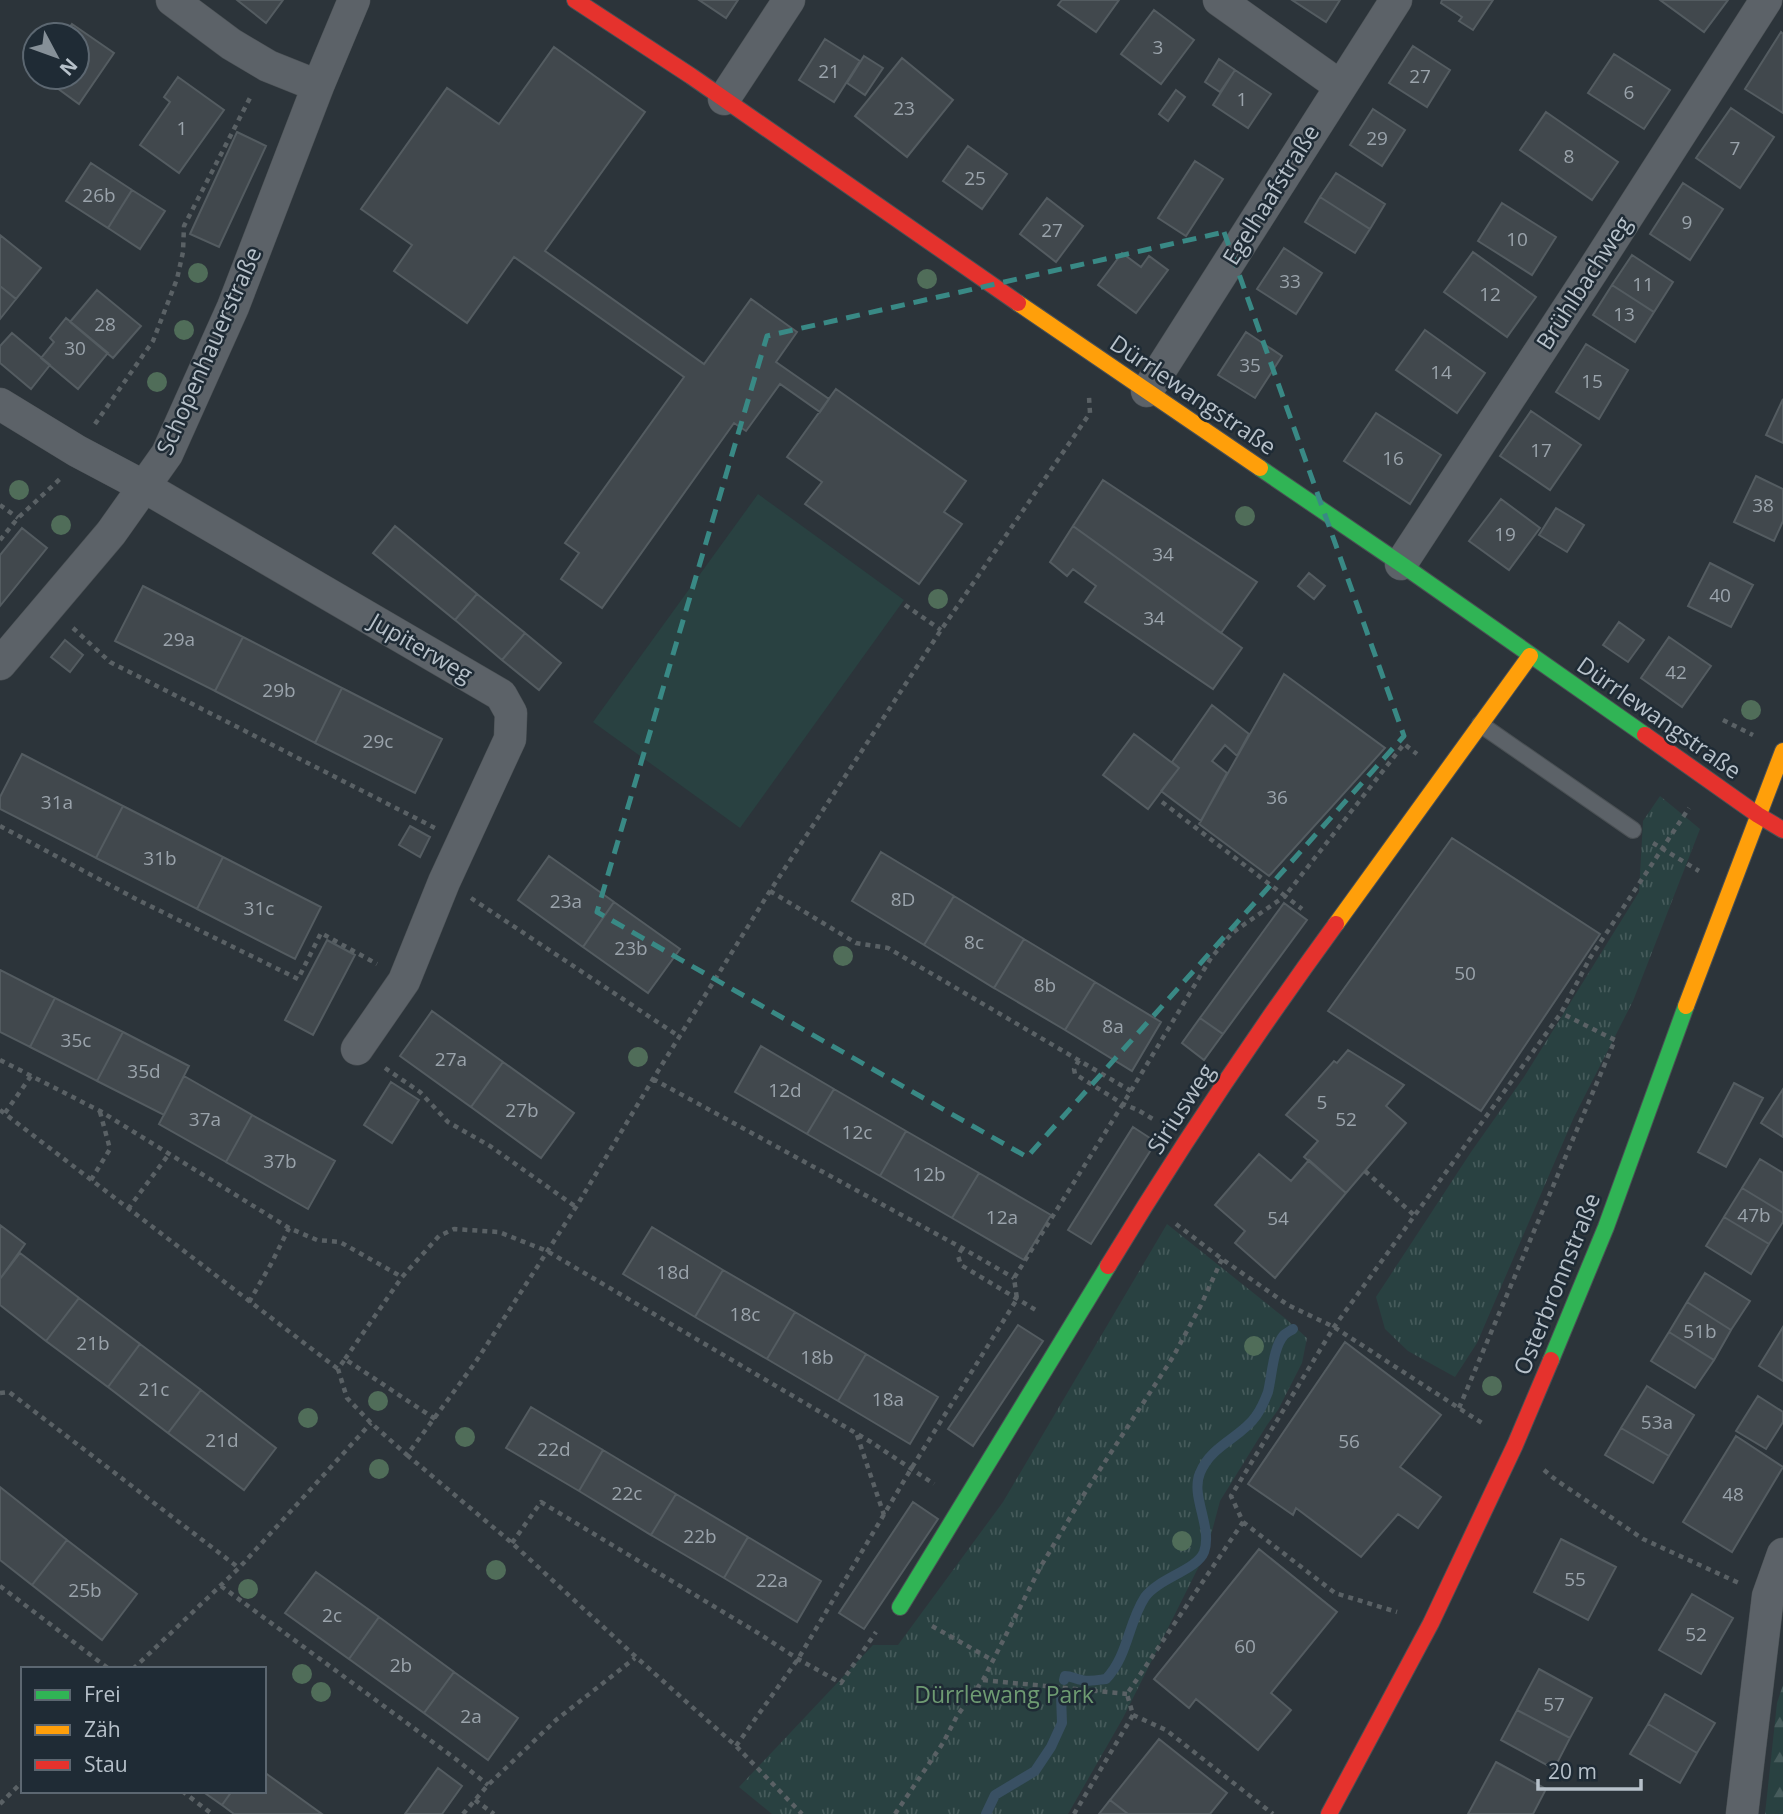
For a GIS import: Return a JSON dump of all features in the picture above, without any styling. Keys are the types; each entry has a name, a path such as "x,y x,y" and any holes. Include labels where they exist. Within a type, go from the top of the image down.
{"street":[{"path":"172,0 232,44 268,66 318,86"},
{"name":"Schopenhauerstraße","path":"0,664 111,533 167,454 233,307 354,0"},
{"name":"Dürrlewangstraße","path":"575,0 724,99 1401,564 1783,830"},
{"path":"724,99 789,0"},
{"path":"1219,0 1340,86"},
{"name":"Egelhaafstraße","path":"1147,391 1396,0"},
{"name":"Brühlbachweg","path":"1401,564 1766,0"},
{"name":"Jupiterweg","path":"0,404 501,695 511,713 510,739 444,882 404,981 357,1049"},
{"name":"Siriusweg","path":"900,1608 1147,1202 1278,1003 1530,656"},
{"name":"Osterbronnstraße","path":"1329,1814 1430,1623 1516,1445 1606,1227 1675,1035 1783,751"},
{"path":"1742,1814 1768,1596 1783,1554"}],"lane":[{"path":"1480,724 1633,830"}],"path":[{"path":"0,540 18,518 60,480 153,341 177,279 183,251 184,226 268,66"},
{"path":"407,1455 475,1363 576,1207 770,891 940,630 1090,414 1088,383 1102,361"},
{"path":"0,505 18,518"},
{"path":"905,605 940,630"},
{"path":"49,606 110,662 463,842"},
{"path":"736,1745 798,1659 911,1469 1017,1299 1014,1278 1211,958 1231,933 1285,896 1404,744 1443,774"},
{"path":"1430,1623 1335,1593 1243,1522 1231,1496 1334,1327 1561,1013 1590,958 1709,779"},
{"path":"1162,803 1331,930"},
{"path":"0,826 136,900 298,979 321,933 362,954 404,981"},
{"path":"1633,830 1700,872 1731,887"},
{"path":"444,882 680,1037"},
{"path":"770,891 856,943 888,947 1131,1091"},
{"path":"1459,1408 1615,1040 1561,1013"},
{"path":"357,1049 420,1092 448,1122 490,1146 576,1207"},
{"path":"0,1060 100,1111 289,1228 317,1240 340,1242 402,1277"},
{"path":"1079,1060 1074,1069 1075,1074 1149,1117"},
{"path":"31,1076 2,1112 338,1369 347,1398 371,1423 512,1542 635,1657 736,1745 803,1814"},
{"path":"653,1079 1014,1278"},
{"path":"91,1180 110,1149 100,1111"},
{"path":"128,1209 169,1154"},
{"path":"1366,1171 1415,1216"},
{"path":"1147,1202 1288,1305 1334,1327 1516,1445 1556,1480 1643,1539 1768,1596"},
{"path":"248,1302 289,1228"},
{"path":"338,1369 402,1277 439,1236 454,1229 499,1232 547,1251 857,1434 933,1484"},
{"path":"962,1248 958,1256 961,1265 1035,1310"},
{"path":"895,1814 983,1680 1041,1566 1173,1357 1222,1259"},
{"path":"345,1359 435,1419"},
{"path":"0,1393 9,1392 239,1568"},
{"path":"135,1667 239,1568 371,1423"},
{"path":"857,1434 884,1515"},
{"path":"512,1542 541,1502 841,1683 875,1633 900,1608 994,1661"},
{"path":"1074,1814 1133,1715 1127,1694 1243,1522"},
{"path":"0,1586 106,1667"},
{"path":"221,1586 488,1784"},
{"path":"463,1814 488,1784 556,1720 635,1657"},
{"path":"983,1680 1127,1694"},
{"path":"1133,1715 1166,1730 1273,1814"},
{"path":"0,1804 21,1783"},
{"path":"185,1793 212,1814"},
{"path":"475,1800 494,1814"}],"highlighted area":[{"path":"1224,232 1404,736 1027,1157 597,912 767,336"}],"green space":[{"path":"758,494 904,600 740,828 593,722"},
{"path":"1660,796 1700,829 1633,1001 1574,1117 1477,1343 1455,1377 1408,1351 1385,1329 1376,1297 1471,1152 1524,1077 1639,892 1643,821"},
{"name":"Dürrlewang Park","path":"1167,1224 1307,1338 1302,1363 1278,1410 1220,1501 1207,1550 1123,1718 1068,1814 772,1814 739,1787 873,1645 898,1645 1003,1502"},
{"path":"1783,1685 1783,1814 1765,1814 1777,1703"}],"building":[{"path":"237,0 283,0 266,23"},
{"path":"699,0 738,0 726,18"},
{"path":"1062,0 1119,0 1096,32 1058,5"},
{"path":"1292,0 1340,0 1326,22"},
{"path":"1442,0 1493,0 1473,30 1459,21 1462,17 1441,3"},
{"path":"1660,0 1728,0 1704,32"},
{"path":"1154,10 1194,40 1161,84 1121,54"},
{"path":"1781,32 1783,34 1783,113 1745,89"},
{"path":"91,37 114,53 91,87"},
{"path":"825,39 860,61 834,102 799,80"},
{"path":"1413,46 1450,70 1427,107 1389,83"},
{"path":"554,47 645,112 545,251 704,364 751,299 797,332 776,362 829,399 820,412 780,384 746,431 734,423 602,608 561,579 579,553 565,543 684,377 514,257 467,323 394,271 412,245 361,209 447,88 499,124"},
{"path":"1614,54 1670,90 1644,129 1588,93"},
{"path":"864,56 883,68 865,95 847,83"},
{"path":"902,58 953,100 907,157 855,116"},
{"path":"1219,59 1235,70 1220,92 1205,82"},
{"path":"1235,70 1271,94 1248,128 1213,105"},
{"path":"178,77 224,110 179,173 140,145 170,102 164,97"},
{"path":"1176,90 1185,97 1168,121 1159,114"},
{"path":"61,91 88,91 79,104"},
{"path":"1731,108 1774,137 1740,188 1696,158"},
{"path":"1373,109 1405,130 1382,166 1350,145"},
{"path":"1546,112 1618,162 1592,200 1520,150"},
{"path":"237,132 266,146 219,247 190,234"},
{"path":"968,146 1007,174 982,209 943,181"},
{"path":"1195,161 1223,179 1186,236 1158,218"},
{"path":"91,163 132,190 108,228 66,201"},
{"path":"1336,173 1385,204 1370,229 1320,197"},
{"path":"1683,183 1723,209 1690,260 1650,234"},
{"path":"132,190 165,211 140,249 108,228"},
{"path":"1320,197 1370,229 1355,253 1305,222"},
{"path":"1047,198 1083,226 1056,262 1020,234"},
{"path":"1502,203 1556,237 1532,275 1478,241"},
{"path":"0,235 41,268 16,299 0,286"},
{"path":"1284,248 1322,273 1296,314 1257,289"},
{"path":"1473,252 1536,297 1507,337 1444,292"},
{"path":"1122,253 1141,267 1149,256 1168,270 1136,313 1098,285"},
{"path":"1632,255 1673,282 1654,312 1612,285"},
{"path":"1612,285 1654,312 1635,342 1593,315"},
{"path":"0,286 16,299 0,319"},
{"path":"97,290 141,326 113,358 70,322"},
{"path":"66,318 108,353 78,389 41,358 54,342 50,338"},
{"path":"1425,330 1485,373 1457,413 1396,370"},
{"path":"1246,332 1282,356 1255,398 1218,375"},
{"path":"12,333 50,365 31,389 0,363 0,346"},
{"path":"1586,344 1628,370 1599,419 1556,392"},
{"path":"836,389 966,481 944,512 962,524 919,584 805,504 822,482 787,457"},
{"path":"1783,399 1783,443 1766,435"},
{"path":"1531,411 1581,445 1550,490 1500,456"},
{"path":"1376,413 1441,455 1410,504 1344,461"},
{"path":"1756,476 1783,489 1783,521 1774,541 1734,522"},
{"path":"1103,480 1257,582 1221,633 1073,526"},
{"path":"1501,499 1540,528 1509,570 1469,541"},
{"path":"1556,508 1584,525 1567,552 1539,535"},
{"path":"395,526 477,594 455,620 373,553"},
{"path":"1073,526 1242,648 1213,689 1085,602 1096,586 1073,569 1067,576 1050,562"},
{"path":"22,528 47,548 0,606 0,555"},
{"path":"1710,563 1753,585 1731,627 1688,606"},
{"path":"1309,573 1325,586 1314,599 1298,586"},
{"path":"143,586 243,637 215,691 115,641"},
{"path":"477,594 525,633 502,660 455,620"},
{"path":"1619,622 1644,640 1628,662 1603,645"},
{"path":"525,633 561,663 539,690 502,660"},
{"path":"243,637 342,688 315,743 215,691"},
{"path":"1669,637 1711,666 1682,707 1641,678"},
{"path":"65,640 83,655 70,672 51,657"},
{"path":"1284,674 1385,748 1269,876 1199,824"},
{"path":"342,688 442,739 415,793 315,743"},
{"path":"1212,705 1249,734 1237,756 1225,745 1212,761 1227,773 1201,821 1161,791 1179,768 1172,762"},
{"path":"1134,734 1179,768 1148,809 1103,775"},
{"path":"22,754 123,806 96,858 0,809 0,797"},
{"path":"123,806 223,857 197,909 96,858"},
{"path":"410,826 430,837 420,857 399,845"},
{"path":"1452,838 1600,934 1481,1111 1328,1011"},
{"path":"881,852 954,896 924,945 852,901"},
{"path":"549,856 614,902 583,947 518,900"},
{"path":"223,857 321,907 295,959 197,909"},
{"path":"954,896 1024,939 994,988 924,945"},
{"path":"614,902 680,949 648,993 583,947"},
{"path":"1284,903 1307,920 1223,1034 1200,1018"},
{"path":"1024,939 1095,982 1065,1030 994,988"},
{"path":"327,940 355,955 313,1035 285,1020"},
{"path":"0,970 55,998 30,1047 0,1032"},
{"path":"1095,982 1161,1022 1132,1071 1065,1030"},
{"path":"55,998 123,1032 97,1081 30,1047"},
{"path":"432,1011 503,1062 471,1107 400,1056"},
{"path":"1200,1018 1223,1034 1204,1060 1182,1043"},
{"path":"123,1032 189,1066 164,1115 97,1081"},
{"path":"761,1046 834,1089 807,1134 735,1092"},
{"path":"1348,1050 1404,1085 1386,1106 1406,1123 1346,1193 1304,1157 1318,1141 1286,1115 1334,1061 1337,1063"},
{"path":"503,1062 574,1113 541,1158 471,1107"},
{"path":"184,1076 252,1115 226,1162 159,1124"},
{"path":"391,1082 419,1100 392,1143 364,1125"},
{"path":"1734,1083 1763,1098 1726,1167 1698,1152"},
{"path":"834,1089 906,1131 880,1176 807,1134"},
{"path":"1783,1089 1783,1137 1761,1123"},
{"path":"252,1115 335,1161 308,1209 226,1162"},
{"path":"1133,1127 1156,1142 1091,1244 1068,1230"},
{"path":"906,1131 979,1173 952,1218 880,1176"},
{"path":"1259,1154 1291,1181 1309,1160 1346,1193 1275,1278 1235,1243 1245,1231 1215,1205"},
{"path":"1760,1159 1783,1173 1783,1213 1742,1188"},
{"path":"979,1173 1051,1215 1024,1260 952,1218"},
{"path":"1742,1188 1783,1213 1783,1222 1769,1244 1724,1217"},
{"path":"1724,1217 1769,1244 1751,1274 1706,1246"},
{"path":"0,1225 25,1244 0,1279"},
{"path":"652,1227 723,1270 695,1317 623,1274"},
{"path":"20,1253 79,1298 46,1341 0,1305 0,1279"},
{"path":"723,1270 795,1312 767,1359 695,1317"},
{"path":"1705,1273 1750,1301 1731,1330 1687,1302"},
{"path":"79,1298 140,1344 108,1387 46,1341"},
{"path":"1687,1302 1731,1330 1714,1360 1669,1332"},
{"path":"795,1312 866,1354 838,1401 767,1359"},
{"path":"1018,1325 1043,1341 973,1446 948,1429"},
{"path":"1783,1327 1783,1381 1759,1366"},
{"path":"1669,1332 1714,1360 1695,1388 1651,1361"},
{"path":"1345,1342 1441,1415 1400,1467 1441,1497 1418,1528 1398,1514 1361,1557 1296,1508 1293,1515 1248,1484"},
{"path":"140,1344 201,1390 168,1433 108,1387"},
{"path":"866,1354 938,1397 910,1444 838,1401"},
{"path":"1647,1386 1694,1415 1669,1456 1621,1428"},
{"path":"201,1390 276,1448 244,1490 168,1433"},
{"path":"1758,1396 1783,1412 1783,1422 1766,1449 1736,1431"},
{"path":"531,1407 603,1450 579,1491 506,1448"},
{"path":"1621,1428 1669,1456 1653,1483 1605,1455"},
{"path":"1736,1436 1783,1467 1732,1552 1683,1522"},
{"path":"603,1450 676,1494 651,1535 579,1491"},
{"path":"0,1487 67,1540 32,1585 0,1560"},
{"path":"676,1494 748,1537 724,1578 651,1535"},
{"path":"913,1502 938,1519 864,1629 839,1613"},
{"path":"748,1537 821,1581 797,1622 724,1578"},
{"path":"1561,1539 1616,1567 1588,1620 1534,1592"},
{"path":"67,1540 137,1594 102,1640 32,1585"},
{"path":"1259,1549 1337,1612 1271,1693 1291,1710 1258,1750 1196,1699 1189,1708 1154,1679"},
{"path":"316,1572 379,1617 349,1659 285,1613"},
{"path":"1692,1594 1733,1618 1701,1674 1659,1650"},
{"path":"379,1617 454,1672 424,1713 349,1659"},
{"path":"1539,1669 1592,1698 1570,1738 1517,1710"},
{"path":"454,1672 518,1718 488,1760 424,1713"},
{"path":"1665,1694 1715,1723 1697,1753 1648,1724"},
{"path":"1517,1710 1570,1738 1554,1769 1501,1740"},
{"path":"1648,1724 1697,1753 1680,1783 1630,1754"},
{"path":"1159,1739 1227,1793 1210,1814 1128,1814 1110,1800"},
{"path":"1496,1762 1546,1789 1533,1814 1468,1814"},
{"path":"438,1768 462,1786 442,1814 405,1814"},
{"path":"266,1773 322,1814 234,1814 222,1805 231,1793 266,1793"},
{"path":"205,1793 231,1793 222,1805"},
{"path":"1110,1800 1128,1814 1099,1814"}],"waterway":[{"path":"1064,1680 1065,1676 1088,1681 1106,1679 1124,1650 1145,1597 1159,1584 1194,1564 1204,1552 1206,1532 1198,1492 1200,1473 1211,1455 1243,1430 1258,1413 1268,1392 1277,1347 1284,1335 1293,1329"},
{"path":"986,1814 995,1795 1035,1771 1051,1747 1062,1723 1061,1695"}],"traffic: fast":[{"path":"1260,468 1645,735"},
{"path":"1551,1360 1606,1227 1686,1006"},
{"path":"900,1607 1108,1266"}],"traffic: slow":[{"path":"1018,303 1260,468"},
{"path":"1336,924 1530,656"},
{"path":"1686,1006 1783,751"}],"traffic: jam":[{"path":"575,0 691,76 1018,303"},
{"path":"1645,735 1783,830"},
{"path":"1108,1266 1218,1093 1336,924"},
{"path":"1329,1814 1431,1623 1515,1445 1551,1360"}]}
